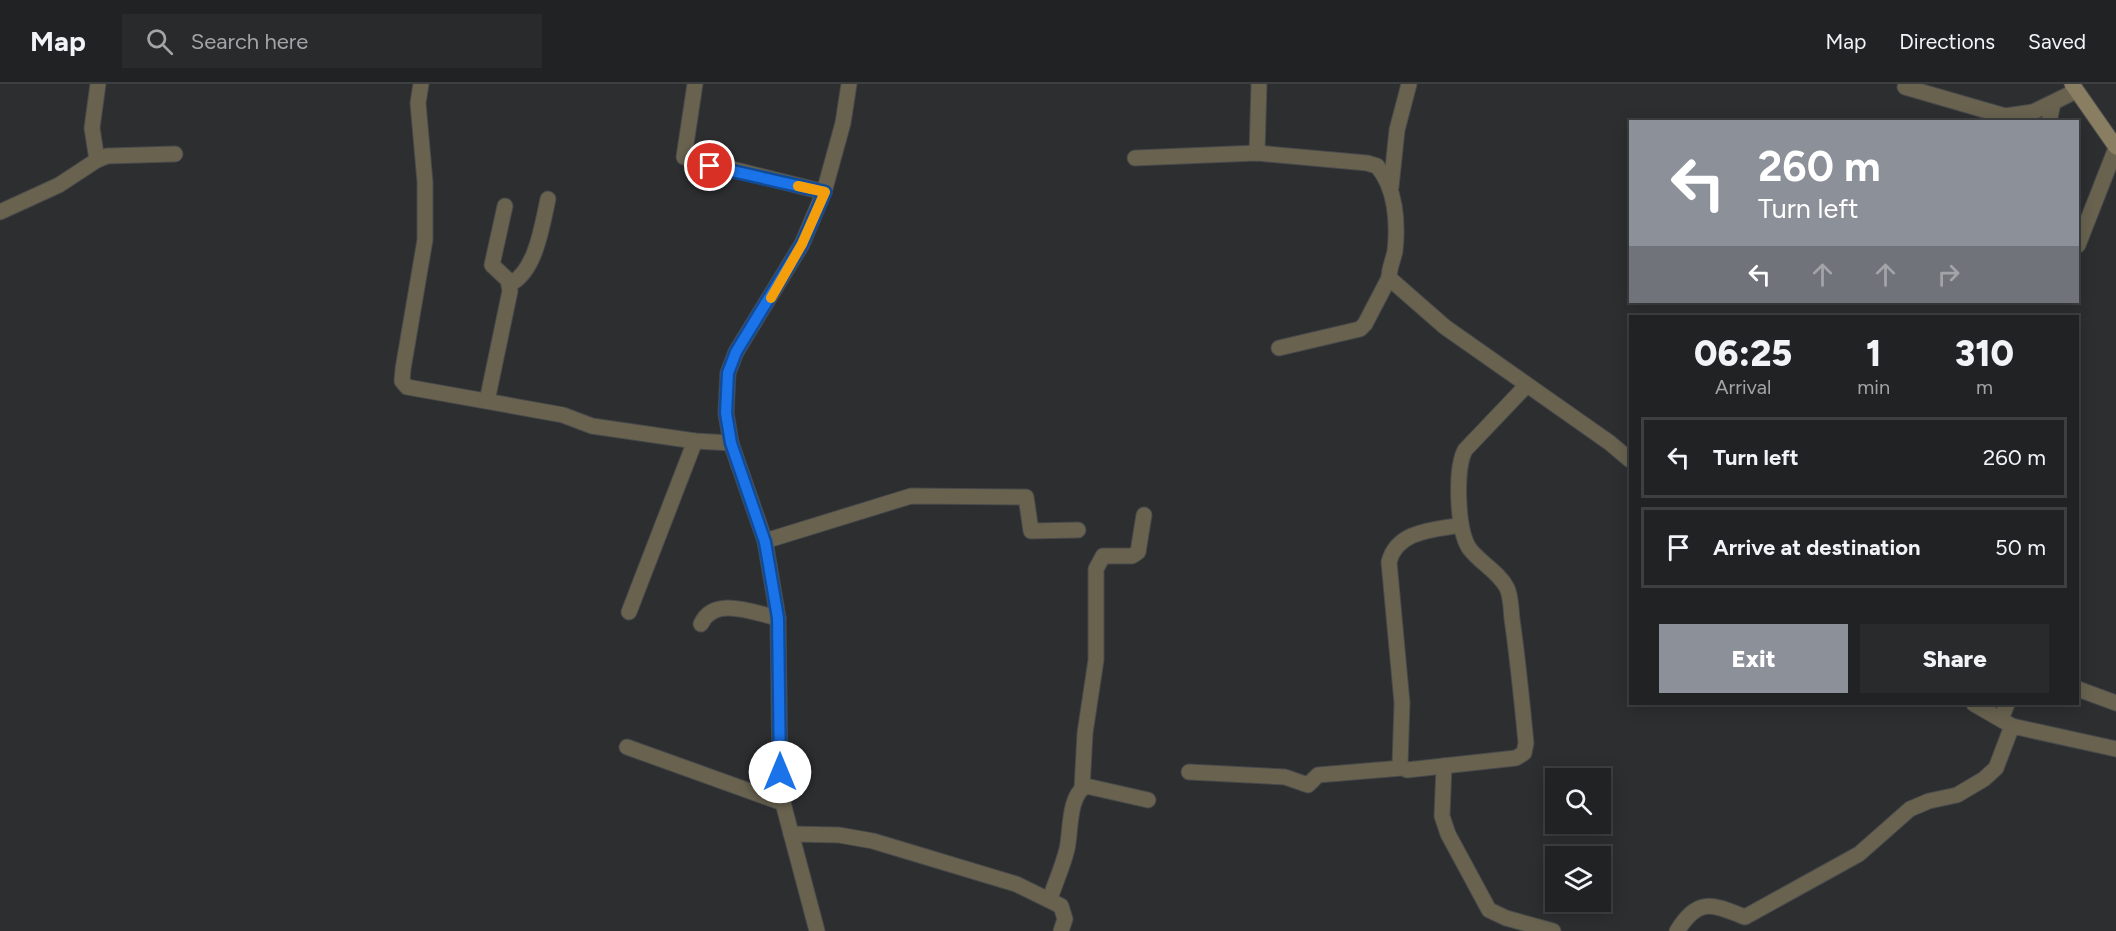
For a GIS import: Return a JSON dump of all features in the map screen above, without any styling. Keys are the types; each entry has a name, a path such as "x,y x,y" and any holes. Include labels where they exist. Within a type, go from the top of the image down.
{"street":[{"path":"97,160 92,128 98,84"},
{"path":"421,84 418,103 425,182 425,240 402,381 407,387 563,415 592,426 695,441 731,443"},
{"path":"695,84 684,157 825,192"},
{"path":"817,931 783,803 780,772 778,618 765,542 731,443 726,413 728,373 736,352 802,244 825,192 843,123 849,84"},
{"path":"1257,153 1259,84"},
{"path":"1279,348 1360,329 1365,324 1389,278 1389,267 1395,253 1391,189 1397,130 1409,84"},
{"path":"1905,87 2005,116 2020,116 2053,103 2074,87 2116,148 2079,242"},
{"path":"2049,120 2053,103"},
{"path":"1135,158 1257,153 1367,163 1377,166 1391,189"},
{"path":"0,212 59,185 97,160 108,156 175,154"},
{"path":"510,284 521,279 530,260 541,230 548,199"},
{"path":"505,207 492,265 510,284"},
{"path":"1389,278 1445,327 1610,443 1629,459"},
{"path":"487,401 510,284"},
{"path":"1189,772 1285,777 1308,785 1318,775 1444,766 1516,758 1524,753 1526,743 1507,588 1469,548 1461,531 1458,473 1460,459 1465,450 1526,386"},
{"path":"629,612 695,441"},
{"path":"765,542 911,496 1026,497 1031,531 1078,530"},
{"path":"1050,899 1068,848 1075,801 1082,789 1085,733 1096,660 1096,569 1098,561 1103,556 1132,556 1138,552 1144,515"},
{"path":"1402,768 1402,703 1388,571 1392,550 1397,543 1418,533 1461,525"},
{"path":"701,624 705,615 713,609 724,608 778,618"},
{"path":"2079,689 2116,703"},
{"path":"1976,705 2007,723 2116,749"},
{"path":"1677,931 1689,912 1701,905 1715,906 1748,924 1859,854 1910,810 1929,801 1957,795 1984,779 1996,768 2007,723 2007,705"},
{"path":"627,747 783,803"},
{"path":"1444,766 1442,799 1445,825 1489,910 1506,918 1553,931"},
{"path":"1082,789 1086,786 1148,800"},
{"path":"791,834 840,835 873,841 1016,884 1061,906 1065,912 1061,931"}],"slow traffic":[{"path":"771,298 802,244 825,192 798,186"}],"route":[{"path":"710,166 825,192 802,244 736,352 728,373 726,413 731,443 765,542 778,618 780,772"}]}
